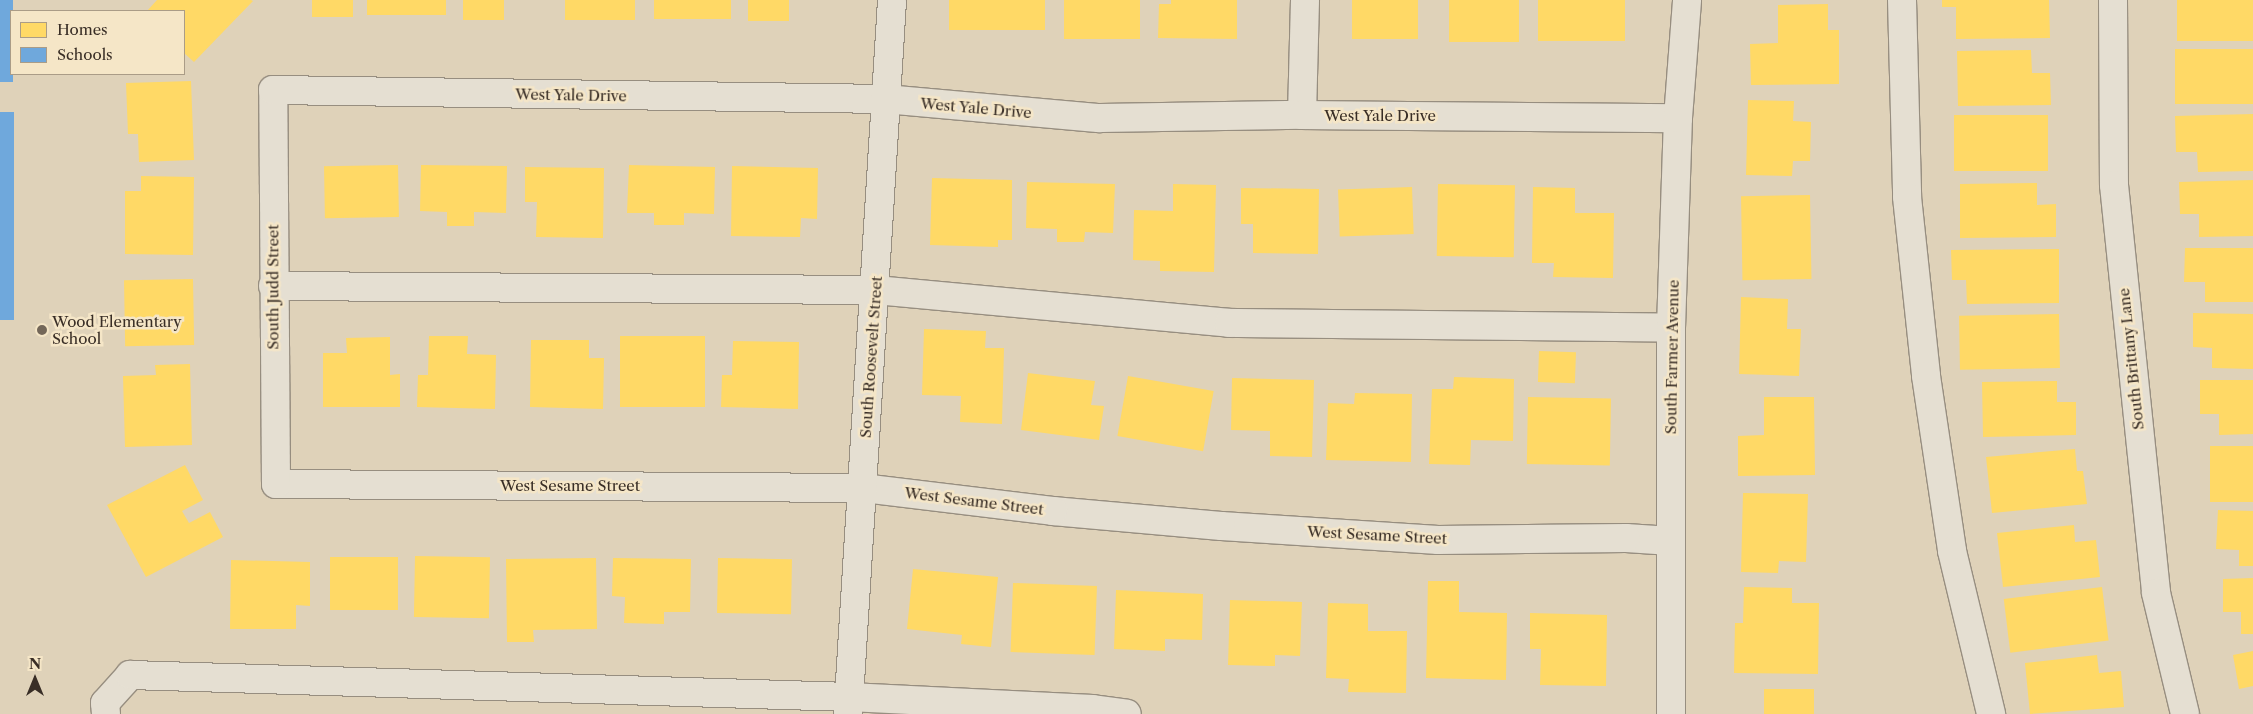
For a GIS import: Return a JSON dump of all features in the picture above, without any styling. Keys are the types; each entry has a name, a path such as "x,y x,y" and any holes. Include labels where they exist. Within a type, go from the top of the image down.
{"street":[{"name":"South Roosevelt Street","path":"849,705 876,290 885,99 892,0"},
{"path":"1302,115 1305,0"},
{"name":"South Farmer Avenue","path":"1671,714 1671,328 1678,118 1687,0"},
{"path":"1902,0 1907,197 1926,376 1952,551 1991,714"},
{"name":"South Brittany Lane","path":"2113,0 2116,205 2156,593 2185,714"},
{"name":"West Yale Drive","path":"273,90 885,99 1100,118 1302,115 1678,118"},
{"name":"South Judd Street","path":"273,90 276,484"},
{"path":"273,286 876,290 1229,324 1671,328"},
{"name":"West Sesame Street","path":"276,484 862,488 1053,511 1221,526 1438,540 1626,538 1671,541"},
{"path":"106,714 105,703 130,675 849,705 1093,709 1127,714"}],"building: Homes":[{"path":"157,0 253,1 194,62 185,54 185,10 148,10"},
{"path":"312,0 353,0 353,17 312,17"},
{"path":"367,0 446,0 446,15 367,15"},
{"path":"463,0 504,0 504,20 463,20"},
{"path":"565,0 635,0 635,20 565,20"},
{"path":"654,0 731,0 731,19 654,19"},
{"path":"748,0 789,0 789,21 748,21"},
{"path":"949,0 1045,0 1045,30 949,30"},
{"path":"1064,0 1140,0 1140,39 1064,39"},
{"path":"1171,0 1237,0 1237,39 1158,38 1159,4 1171,4"},
{"path":"1352,0 1418,0 1418,39 1352,39"},
{"path":"1449,0 1519,0 1519,42 1449,42"},
{"path":"1538,0 1625,0 1625,41 1538,41"},
{"path":"1942,0 2049,0 2050,38 1956,39 1956,7 1942,7"},
{"path":"2177,0 2253,0 2253,41 2177,41"},
{"path":"1828,4 1828,30 1839,30 1839,84 1751,85 1750,44 1778,43 1778,5"},
{"path":"2175,49 2253,49 2253,104 2175,104"},
{"path":"2031,50 2032,73 2050,73 2051,105 1958,106 1957,51"},
{"path":"191,81 194,160 139,162 138,134 128,134 126,83"},
{"path":"1748,100 1794,101 1793,121 1811,122 1810,161 1793,161 1792,176 1746,175"},
{"path":"2253,114 2253,171 2198,172 2197,152 2176,152 2175,116"},
{"path":"1954,115 2048,115 2048,171 1954,171"},
{"path":"398,165 399,217 325,218 324,166"},
{"path":"421,165 507,166 506,213 474,212 474,226 447,226 447,212 420,211"},
{"path":"629,165 715,167 714,214 684,213 684,225 654,225 654,213 627,213"},
{"path":"732,166 818,168 817,219 801,218 800,237 731,236"},
{"path":"525,167 604,168 603,238 536,237 537,202 525,202"},
{"path":"141,176 194,177 193,255 125,254 125,191 141,191"},
{"path":"932,178 1012,180 1012,240 998,240 998,247 930,245"},
{"path":"2253,180 2253,236 2199,237 2199,214 2180,214 2179,182"},
{"path":"1027,182 1115,184 1113,233 1085,232 1084,242 1057,242 1057,229 1026,228"},
{"path":"2037,183 2037,205 2056,204 2056,237 1960,238 1960,184"},
{"path":"1173,184 1216,185 1214,272 1160,271 1160,261 1133,260 1134,210 1173,211"},
{"path":"1438,184 1515,185 1514,257 1437,256"},
{"path":"1412,187 1414,234 1340,237 1338,190"},
{"path":"1533,187 1575,188 1575,213 1614,213 1613,278 1553,277 1554,263 1532,263"},
{"path":"1241,188 1319,189 1318,254 1253,253 1253,224 1241,224"},
{"path":"1810,195 1811,279 1742,280 1741,196"},
{"path":"2185,248 2253,248 2253,302 2205,302 2205,282 2184,282"},
{"path":"2059,249 2059,303 1967,304 1966,280 1952,280 1951,250"},
{"path":"193,279 194,345 125,346 124,280"},
{"path":"1741,297 1788,299 1787,329 1801,329 1799,376 1739,374"},
{"path":"2193,313 2253,314 2253,369 2212,368 2212,348 2193,347"},
{"path":"2059,314 2060,368 1960,370 1959,316"},
{"path":"924,329 986,331 985,348 1004,348 1002,424 960,422 961,396 922,395"},
{"path":"429,336 468,336 467,354 496,355 495,409 417,407 418,375 428,375"},
{"path":"620,336 705,336 705,407 620,407"},
{"path":"390,337 390,375 400,374 400,407 323,407 323,353 347,353 346,338"},
{"path":"531,340 589,340 589,358 604,358 603,409 530,407"},
{"path":"733,341 799,342 798,409 721,407 722,375 732,375"},
{"path":"1539,351 1576,352 1575,383 1538,382"},
{"path":"190,364 192,445 125,447 123,376 156,375 155,365"},
{"path":"1028,373 1095,381 1091,405 1104,406 1099,440 1021,430"},
{"path":"1128,376 1214,391 1203,451 1117,436"},
{"path":"1454,377 1514,379 1513,441 1471,440 1470,465 1429,464 1432,389 1453,389"},
{"path":"1232,378 1314,380 1312,457 1270,456 1270,431 1231,430"},
{"path":"2200,380 2253,380 2253,434 2219,435 2219,414 2200,414"},
{"path":"2057,381 2057,402 2076,402 2076,435 1983,437 1982,382"},
{"path":"1355,393 1412,394 1411,462 1326,460 1328,403 1354,404"},
{"path":"1528,397 1611,398 1610,465 1527,464"},
{"path":"1764,397 1814,397 1815,475 1738,476 1738,436 1764,435"},
{"path":"2210,446 2253,446 2253,502 2210,502"},
{"path":"2075,449 2077,471 2083,471 2087,504 1992,513 1986,457"},
{"path":"185,465 203,500 182,511 189,523 210,512 223,537 146,577 107,505"},
{"path":"1743,493 1808,494 1806,562 1779,561 1778,573 1741,572"},
{"path":"2218,510 2253,511 2253,566 2239,566 2239,550 2216,549"},
{"path":"2074,525 2075,542 2096,540 2100,577 2003,587 1997,533"},
{"path":"415,556 490,557 489,618 414,617"},
{"path":"330,557 398,557 398,610 330,610"},
{"path":"596,558 597,629 533,630 534,642 507,642 506,559"},
{"path":"613,558 691,559 690,612 664,612 664,624 624,623 625,597 612,596"},
{"path":"718,558 792,559 791,614 717,613"},
{"path":"231,560 310,562 310,606 296,605 296,629 230,629"},
{"path":"913,569 998,577 991,647 961,644 962,635 907,629"},
{"path":"2253,578 2253,634 2241,634 2241,612 2223,612 2223,579"},
{"path":"1428,581 1459,581 1459,612 1507,613 1506,680 1426,678"},
{"path":"1013,583 1097,586 1095,655 1011,652"},
{"path":"1744,587 1792,588 1792,603 1819,603 1818,674 1734,673 1735,623 1743,623"},
{"path":"2102,587 2109,641 2010,653 2004,599"},
{"path":"1116,590 1203,594 1202,640 1165,639 1165,651 1114,649"},
{"path":"1230,600 1302,602 1300,656 1275,655 1275,666 1228,665"},
{"path":"1328,603 1368,604 1368,631 1407,631 1406,693 1348,692 1349,679 1326,678"},
{"path":"1530,613 1607,615 1606,686 1540,685 1541,649 1530,649"},
{"path":"2253,651 2253,686 2239,689 2233,655"},
{"path":"2097,655 2099,673 2121,671 2124,707 2030,714 2025,663"},
{"path":"1764,689 1814,689 1814,714 1764,714"}],"building: Schools":[{"path":"0,0 13,0 13,10 10,10 10,75 13,75 13,82 0,82"},
{"path":"0,112 14,112 14,320 0,320"}],"place":[{"name":"Wood Elementary School","path":"42,330"}]}
